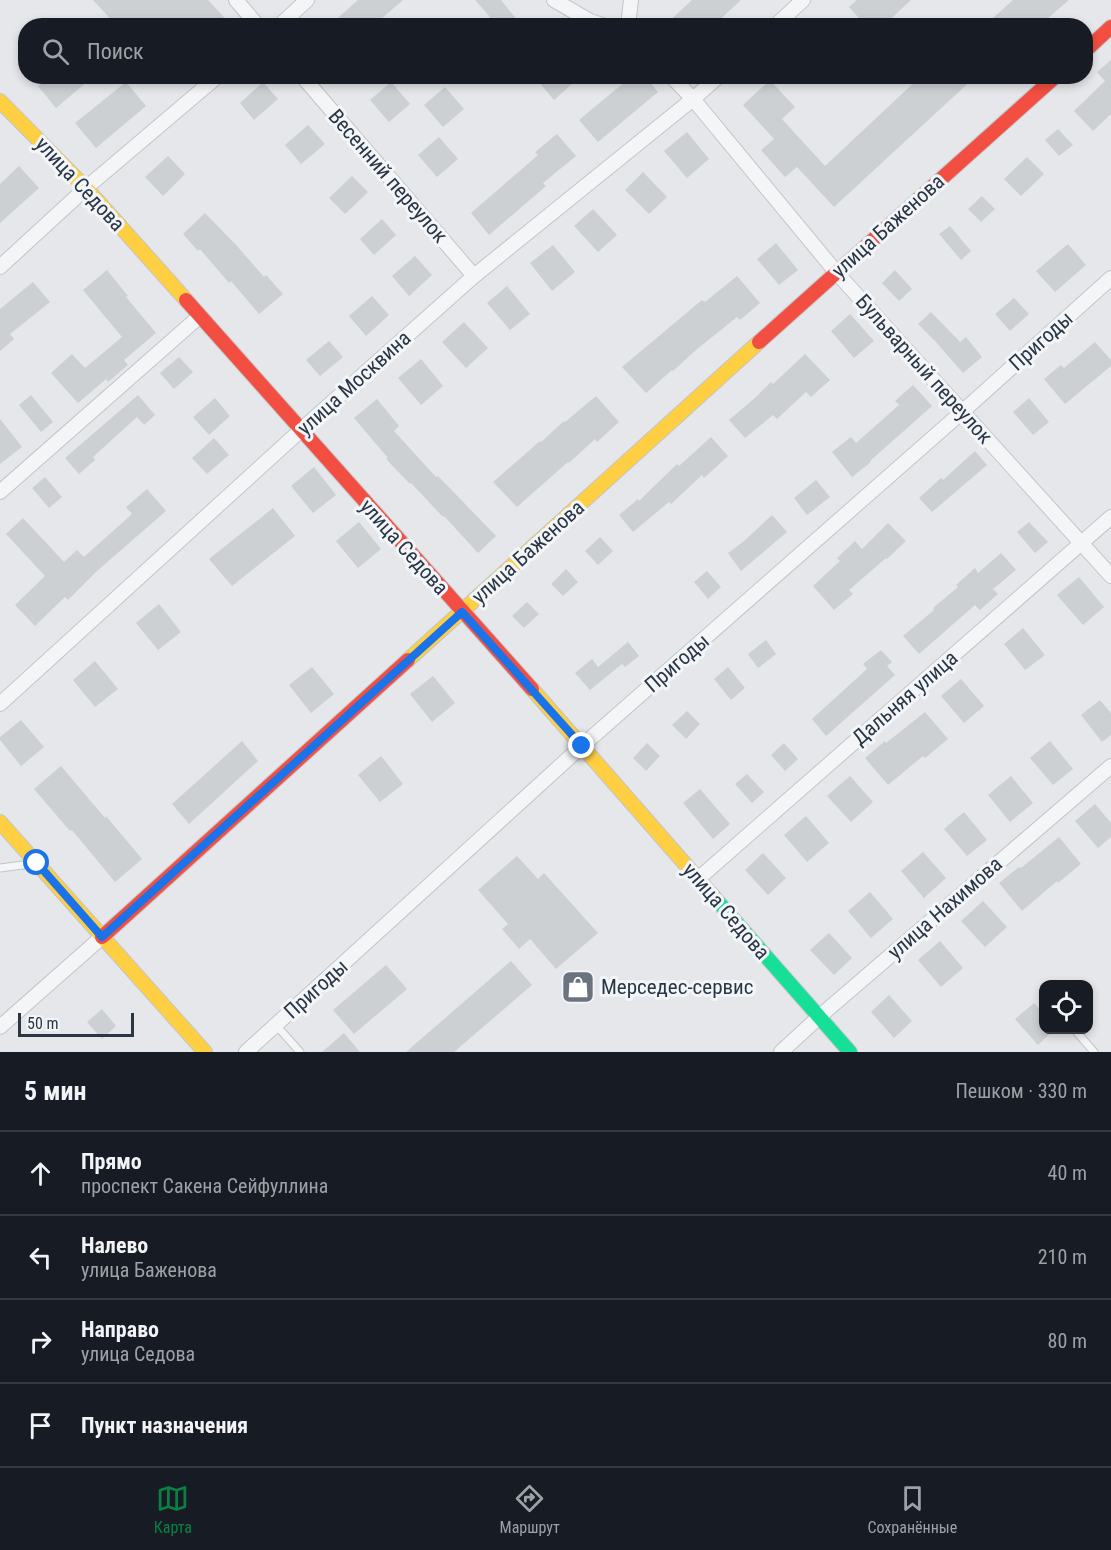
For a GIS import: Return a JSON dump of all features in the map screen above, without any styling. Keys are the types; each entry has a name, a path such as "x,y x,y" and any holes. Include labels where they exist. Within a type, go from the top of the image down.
{"street":[{"path":"236,0 251,18"},
{"path":"288,18 307,0"},
{"path":"554,0 585,18"},
{"path":"629,18 631,0"},
{"path":"784,18 803,0"},
{"path":"1093,44 1111,27"},
{"path":"0,267 86,188 209,84"},
{"name":"Весенний переулок","path":"309,84 474,276"},
{"name":"Бульварный переулок","path":"679,84 836,272 1111,576"},
{"name":"улица Москвина","path":"0,704 474,276 710,84"},
{"name":"улица Баженова","path":"0,1028 1047,84"},
{"name":"улица Седова","path":"0,101 86,188 582,746 850,1052"},
{"name":"Пригоды","path":"246,1052 582,746 1111,278"},
{"path":"0,492 200,316"},
{"name":"Дальняя улица","path":"698,879 1111,517"},
{"name":"улица Нахимова","path":"781,1052 819,1016 1111,766"},
{"path":"0,822 205,1052"}],"lane":[{"path":"0,868 37,863"},
{"path":"276,1026 300,1052"},
{"path":"1079,1034 1094,1052"}],"building":[{"path":"93,0 208,0 225,18 110,18"},
{"path":"358,0 403,0 382,18 338,18"},
{"path":"475,0 501,0 516,18 489,18"},
{"path":"692,0 741,0 722,18 673,18"},
{"path":"857,0 911,0 892,18 859,18 849,7"},
{"path":"1013,0 1069,0 1048,18 993,18"},
{"path":"1111,60 1111,114 1093,131 1074,111 1105,81 1097,72"},
{"path":"40,84 84,84 56,108 38,86"},
{"path":"124,84 128,84 146,106 96,148 75,123"},
{"path":"261,84 265,84 278,99 254,120 240,103"},
{"path":"389,84 393,84 410,104 389,122 370,100"},
{"path":"541,84 572,84 554,100"},
{"path":"622,84 652,84 658,92 598,142 579,120"},
{"path":"766,84 774,84 795,107 782,119 825,166 912,84 967,84 834,207 797,167 785,177 761,150 774,139 743,105"},
{"path":"445,87 464,109 443,127 424,105"},
{"path":"308,125 325,144 301,164 285,145"},
{"path":"1058,129 1073,145 1059,156 1045,140"},
{"path":"687,132 709,159 687,178 664,151"},
{"path":"557,134 576,156 543,183 546,186 489,235 471,213 538,155 535,152"},
{"path":"439,137 458,159 437,177 418,155"},
{"path":"168,156 185,174 163,196 145,177"},
{"path":"1027,157 1044,174 1021,196 1004,179"},
{"path":"19,166 39,188 0,223 0,184"},
{"path":"643,172 667,197 649,214 625,190"},
{"path":"352,176 368,192 345,214 329,198"},
{"path":"982,196 995,209 981,222 968,209"},
{"path":"593,209 617,235 598,252 574,226"},
{"path":"205,213 264,277 266,275 283,294 259,314 231,281 229,283 200,249 198,251 183,234"},
{"path":"382,219 396,235 374,255 360,239"},
{"path":"950,226 971,251 961,260 939,234"},
{"path":"776,243 798,270 779,285 757,259"},
{"path":"1068,244 1086,265 1055,292 1036,271"},
{"path":"553,245 575,272 552,291 530,263"},
{"path":"415,256 432,275 409,296 392,276"},
{"path":"107,270 156,333 124,360 128,365 108,382 106,379 78,403 51,373 72,354 85,368 122,337 83,290"},
{"path":"895,270 912,289 899,301 882,283"},
{"path":"737,276 760,303 740,320 737,317 646,393 622,367 702,300 705,302"},
{"path":"33,282 50,302 10,334 14,339 0,351 0,309"},
{"path":"507,286 530,314 510,330 487,303"},
{"path":"372,296 389,315 366,336 349,316"},
{"path":"1014,298 1029,314 1010,331 995,314"},
{"path":"931,312 960,342 966,337 982,357 963,373 918,324"},
{"path":"850,314 874,341 854,358 831,331"},
{"path":"464,322 488,348 466,368 442,342"},
{"path":"329,341 343,357 320,376 306,360"},
{"path":"1095,342 1111,360 1111,366 1065,404 1044,379 1061,365 1064,368"},
{"path":"805,354 830,380 811,397 806,392 777,419 773,415 745,438 729,420"},
{"path":"179,357 193,372 174,389 160,373"},
{"path":"421,359 443,386 421,405 398,378"},
{"path":"913,385 932,406 852,477 832,452 851,437 856,443 899,405 895,401"},
{"path":"31,395 53,422 41,432 19,405"},
{"path":"138,395 155,415 144,425 137,417 93,457 95,460 79,474 65,458"},
{"path":"596,396 619,422 597,442 595,439 517,507 493,482"},
{"path":"215,398 230,416 209,435 193,417"},
{"path":"1029,398 1049,422 1033,435 1013,412"},
{"path":"377,399 399,426 394,431 436,477 438,476 496,536 478,553 386,459 388,458 354,418"},
{"path":"0,419 22,447 0,464"},
{"path":"711,437 728,456 704,478 702,475 671,504 669,502 633,532 619,515 638,499 639,501 677,464 679,466"},
{"path":"214,438 229,455 207,474 192,458"},
{"path":"975,451 987,465 932,512 919,498"},
{"path":"314,467 336,495 313,513 291,486"},
{"path":"45,477 62,497 49,508 32,488"},
{"path":"816,480 830,497 807,515 794,498"},
{"path":"147,489 166,511 97,571 68,600 65,597 35,626 15,605 45,576 6,534 23,518 64,562 77,550 84,557 132,514 126,507"},
{"path":"273,508 295,536 232,586 209,559"},
{"path":"772,515 787,532 741,571 728,553"},
{"path":"359,522 381,549 358,568 336,541"},
{"path":"1029,522 1048,542 1035,553 1017,532"},
{"path":"888,523 906,541 849,590 853,594 834,610 813,586 840,561 837,558 855,541 862,549"},
{"path":"600,537 613,551 598,565 585,551"},
{"path":"1001,553 1016,570 993,589 998,594 980,610 975,605 919,654 903,636 934,610 933,608 958,587 956,585 975,568 978,573"},
{"path":"566,569 578,582 563,596 551,584"},
{"path":"707,571 721,587 708,599 694,582"},
{"path":"1079,577 1104,607 1083,625 1057,595"},
{"path":"527,602 539,614 524,628 512,616"},
{"path":"159,604 181,632 158,650 136,623"},
{"path":"1023,628 1045,655 1025,670 1004,644"},
{"path":"766,640 776,654 758,668 748,654"},
{"path":"628,642 639,656 625,667 622,664 590,690 575,673 592,659 598,667"},
{"path":"881,650 892,662 887,666 895,675 826,736 812,719 867,669 863,664"},
{"path":"95,661 118,689 95,707 73,680"},
{"path":"312,667 334,694 311,713 289,685"},
{"path":"728,667 745,688 731,700 714,679"},
{"path":"433,676 455,703 432,722 410,694"},
{"path":"961,679 984,706 964,723 941,696"},
{"path":"1100,700 1111,713 1111,735 1102,742 1081,715"},
{"path":"687,711 700,724 686,739 672,725"},
{"path":"925,712 948,739 888,785 865,758"},
{"path":"21,720 44,747 21,766 0,737"},
{"path":"242,741 258,761 189,824 172,804"},
{"path":"1050,741 1073,769 1053,785 1030,758"},
{"path":"647,743 660,756 646,771 633,758"},
{"path":"784,743 798,759 785,771 771,755"},
{"path":"381,756 403,784 380,802 358,775"},
{"path":"61,766 142,859 115,882 34,789"},
{"path":"747,774 764,792 752,803 735,784"},
{"path":"850,776 873,802 851,822 827,796"},
{"path":"1011,776 1033,803 1010,822 988,795"},
{"path":"700,789 730,824 713,839 683,803"},
{"path":"1095,804 1111,823 1111,837 1098,848 1075,821"},
{"path":"964,812 987,840 967,856 944,829"},
{"path":"806,816 829,843 807,862 784,835"},
{"path":"1059,837 1081,864 1022,911 999,883"},
{"path":"923,852 946,878 924,898 901,871"},
{"path":"763,853 786,878 768,895 745,870"},
{"path":"517,856 538,879 544,873 598,933 556,969 530,939 519,949 502,929 508,924 478,890"},
{"path":"870,892 893,919 871,938 848,911"},
{"path":"983,901 1007,927 985,947 961,921"},
{"path":"829,933 852,958 834,975 810,950"},
{"path":"940,941 963,968 941,987 918,960"},
{"path":"511,961 532,985 454,1052 406,1052"},
{"path":"386,965 407,989 354,1034 333,1010"},
{"path":"889,995 912,1021 894,1038 871,1012"},
{"path":"1034,1003 1039,1008 1039,1034 1050,1034 1038,1045 1015,1019"},
{"path":"102,1009 116,1026 102,1039 87,1022"},
{"path":"344,1033 360,1052 322,1052"}],"traffic: fast":[{"path":"713,896 850,1052"}],"traffic: slow":[{"path":"0,101 86,188 186,300"},
{"path":"408,660 759,342"},
{"path":"532,689 713,896"},
{"path":"0,822 205,1052"}],"traffic: jam":[{"path":"1093,44 1111,27"},
{"path":"759,342 1047,84"},
{"path":"186,300 532,689"},
{"path":"102,937 408,660"}],"place":[{"name":"Мерседес-сервис","path":"578,987"}],"route":[{"path":"37,863 102,937 462,612 582,746"}]}
